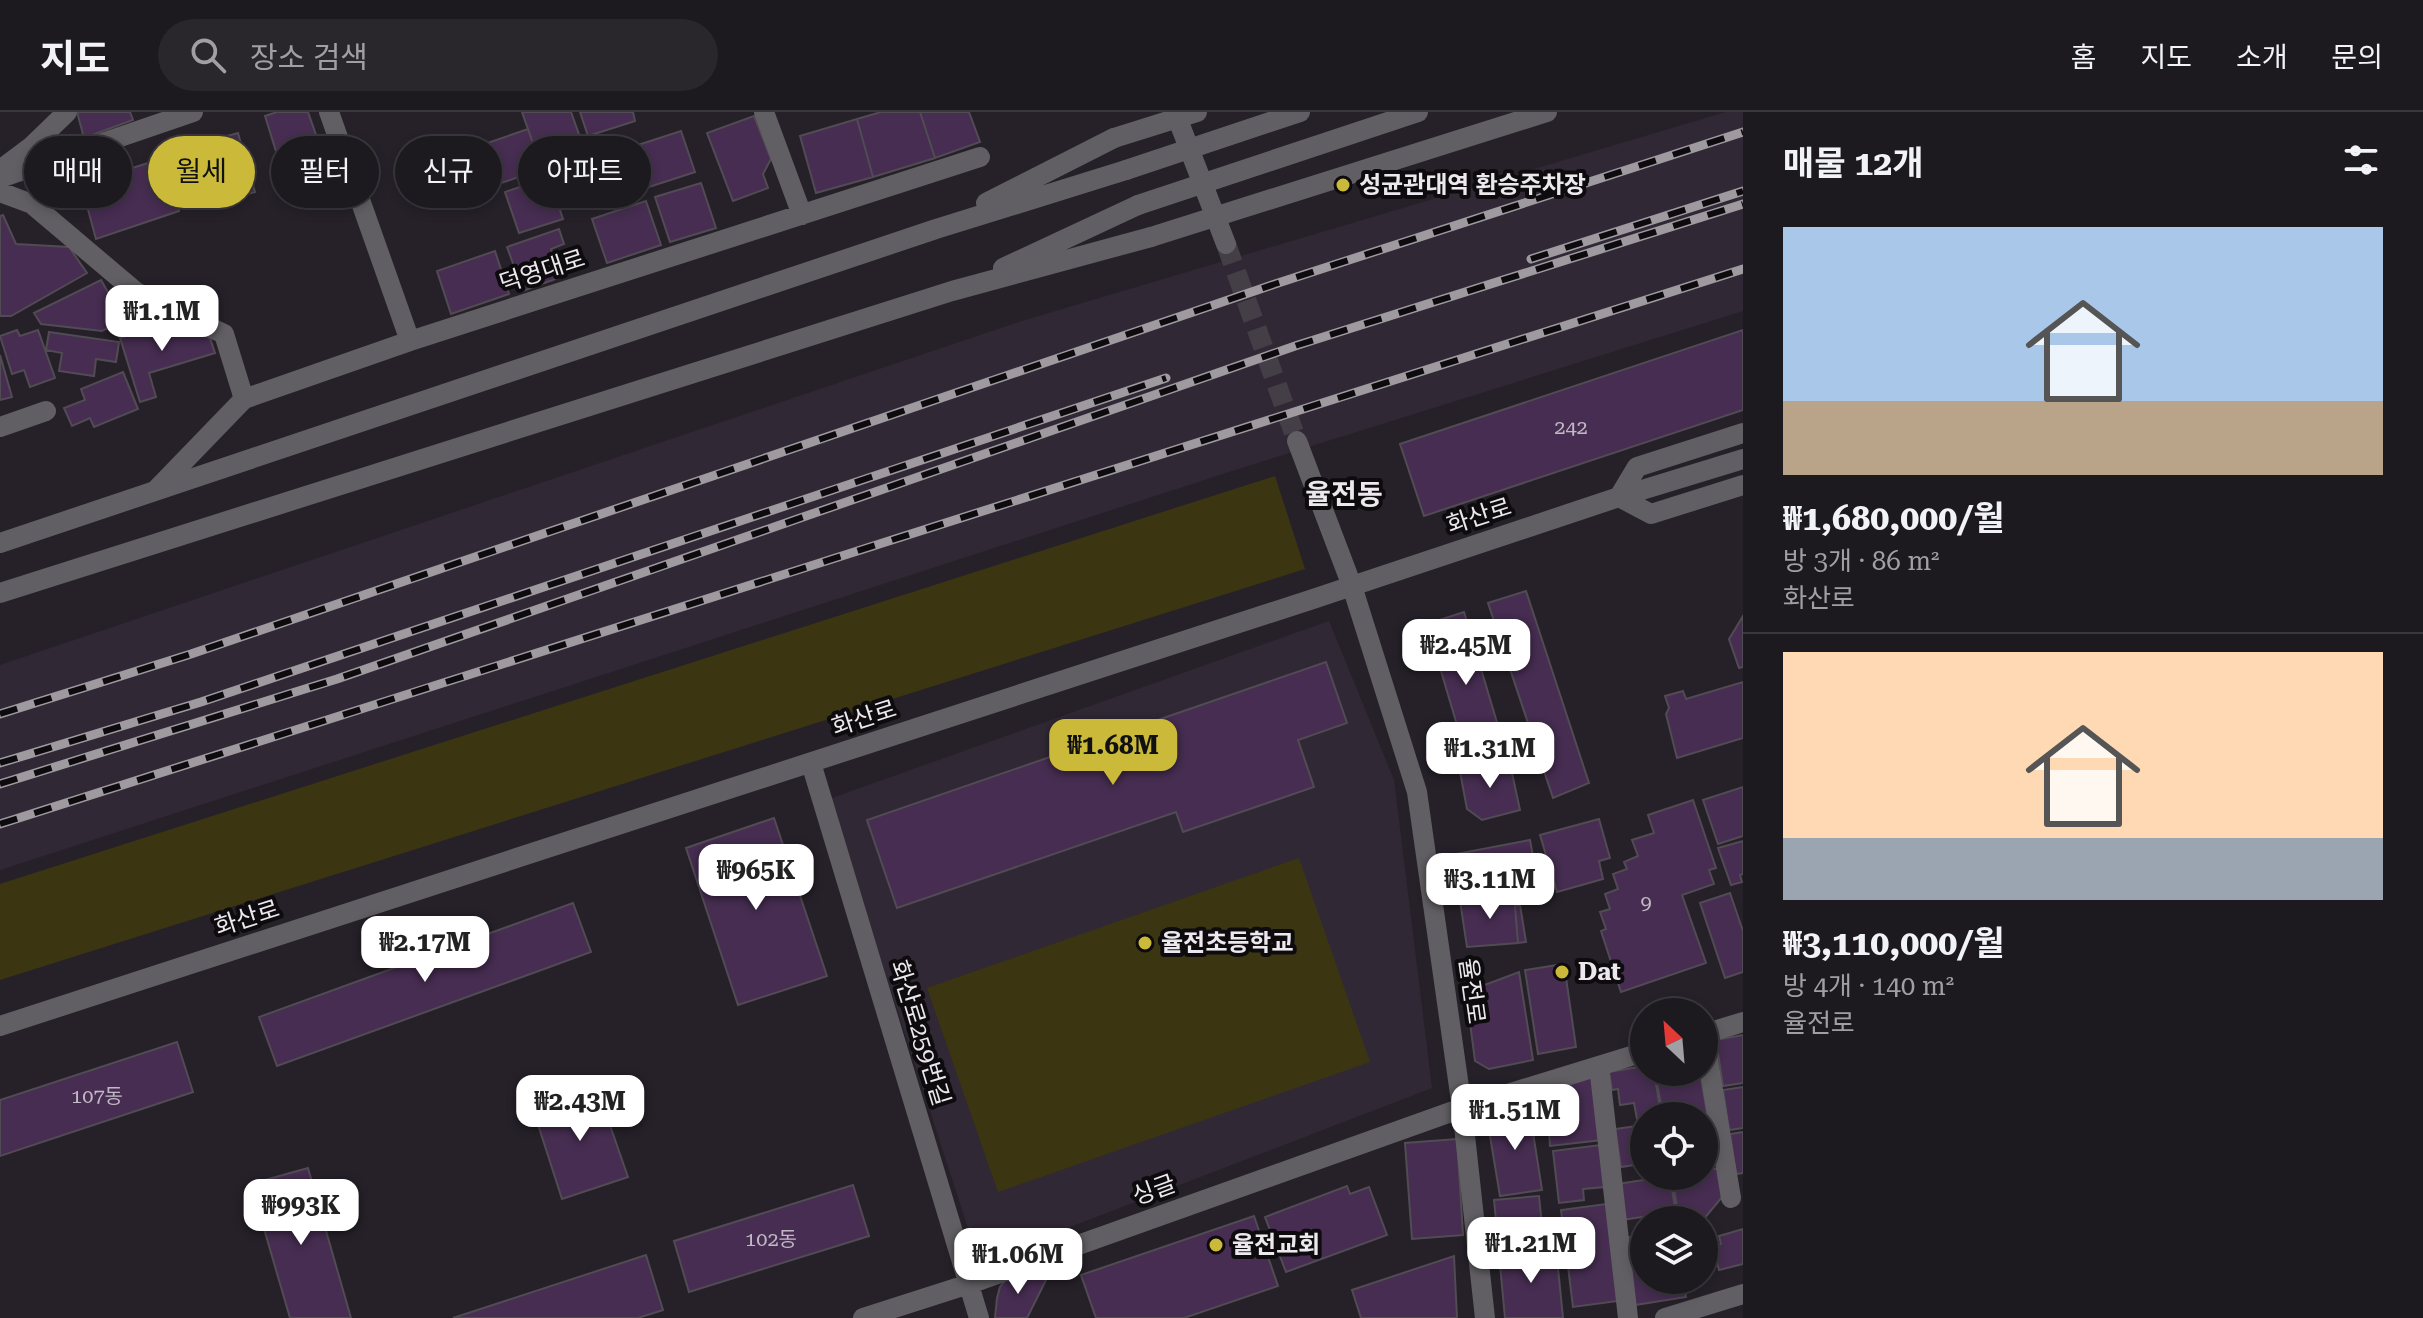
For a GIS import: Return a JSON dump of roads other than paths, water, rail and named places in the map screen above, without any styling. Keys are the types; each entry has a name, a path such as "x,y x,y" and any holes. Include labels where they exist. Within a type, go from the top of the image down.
{"street":[{"path":"0,170 32,146 67,112"},
{"path":"0,178 193,112"},
{"path":"329,112 410,341"},
{"path":"764,112 802,215"},
{"path":"1175,112 1226,244"},
{"path":"936,229 1114,138 1197,112"},
{"path":"0,543 936,229 1300,112"},
{"path":"952,291 1138,205 1418,112"},
{"path":"0,593 952,291 1151,237 1547,112"},
{"name":"덕영대로","path":"154,491 244,399 410,341 980,157"},
{"path":"0,192 32,204 136,292 224,334 244,399"},
{"path":"0,427 46,411"},
{"path":"1743,433 1637,467 1619,497 1651,514 1743,485"},
{"name":"율전로","path":"1297,441 1352,586 1417,792 1462,1108 1485,1318"},
{"name":"화산로","path":"0,1026 1743,459"},
{"name":"화산로259번길","path":"811,763 979,1318"},
{"path":"1718,1030 1743,1022"},
{"name":"싱글","path":"863,1318 969,1284 1462,1108 1630,1056"},
{"path":"1599,1066 1628,1318"},
{"path":"1712,1086 1731,1198"},
{"path":"1665,1318 1743,1294"}],"tunnel":[{"path":"1226,244 1297,441"}],"railway":[{"path":"0,714 191,654 1275,284 1743,132"},
{"path":"1531,259 1743,191"},
{"path":"0,784 337,679 1298,345 1743,204"},
{"path":"0,824 1743,269"},
{"path":"0,763 201,702 1166,378"}],"place":[{"name":"성균관대역 환승주차장","path":"1343,185"},
{"name":"율전초등학교","path":"1145,943"},
{"name":"Dat","path":"1562,972"},
{"name":"율전교회","path":"1216,1245"}],"district":[{"name":"율전동","path":"1344,494"}]}
